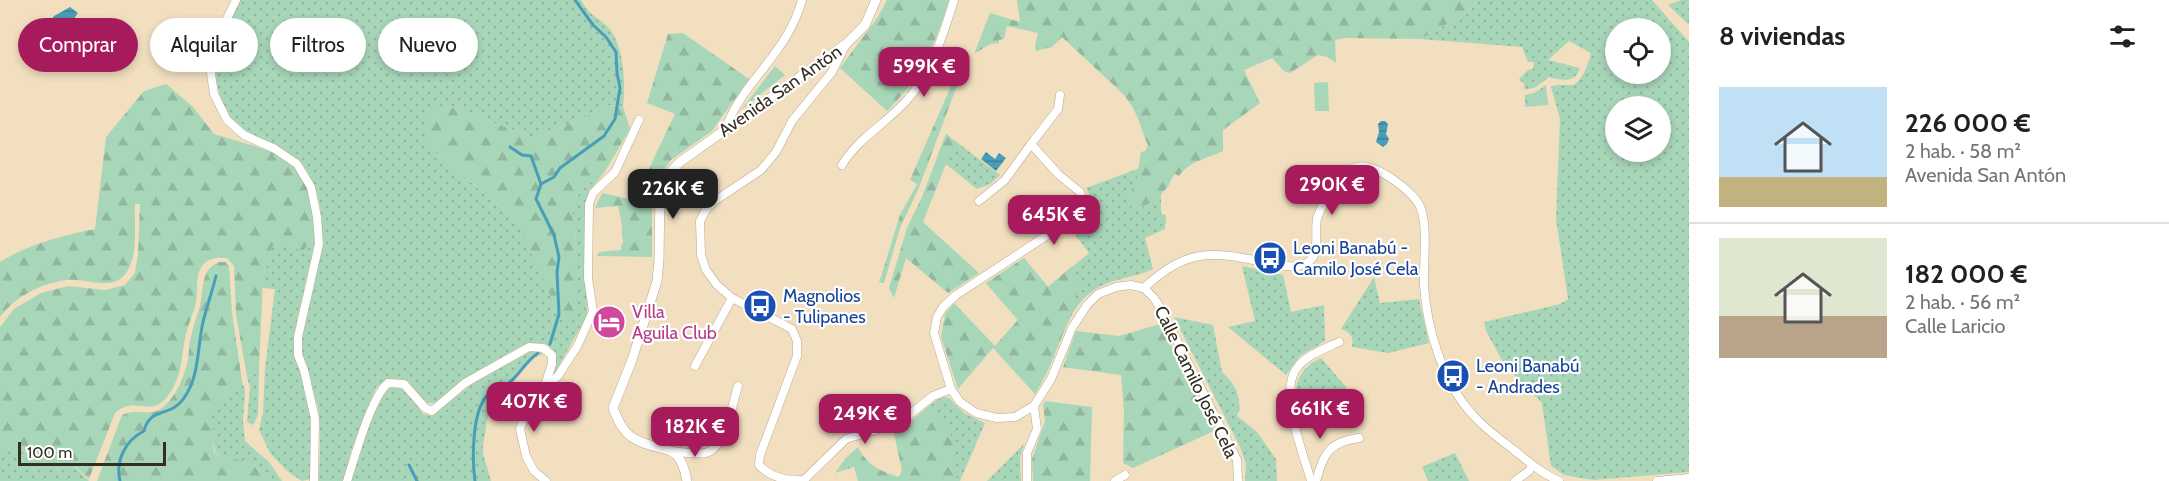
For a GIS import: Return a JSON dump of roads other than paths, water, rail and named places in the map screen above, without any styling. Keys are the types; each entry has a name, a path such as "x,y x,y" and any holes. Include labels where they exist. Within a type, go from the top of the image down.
{"street":[{"path":"236,0 220,33 210,67 214,94 226,120 244,135 275,149 297,164 311,187 317,217 319,244 298,337 298,355 304,370 315,419 314,481"},
{"path":"724,132 732,110 789,35 802,0"},
{"name":"Avenida San Antón","path":"672,451 634,439 620,425 613,408 632,360 657,281 660,193 664,177 680,162 846,44 865,25 876,0"},
{"path":"842,165 849,152 909,98 936,55 954,0"},
{"path":"846,44 832,72 792,121 776,152 761,170 707,208 700,221 701,255 706,270 717,285 732,298 792,329 797,341 797,356 760,455 759,465 765,472 783,479 804,480 846,439 899,423 933,396 951,389"},
{"path":"979,201 1005,180 1058,109 1060,95"},
{"path":"546,481 534,471 525,456 520,429 529,406 544,387 558,376 578,345 593,311 588,278 589,204 593,193 615,172 639,120"},
{"path":"1031,144 1059,175 1080,192 1084,201 1083,209 1078,215 956,295 943,307 937,317 934,333 951,389 960,402 976,413 997,418 1015,417 1034,406 1051,379 1072,328 1087,305 1098,294 1116,287 1131,285 1144,288 1176,263 1198,255 1229,255 1292,267 1307,263 1316,252 1319,213 1346,171 1364,166 1374,168 1412,194 1421,208 1426,303 1437,348 1454,387 1471,414 1532,465 1558,481"},
{"name":"Calle Camilo José Cela","path":"1144,288 1154,297 1161,309 1237,460 1238,481"},
{"path":"695,366 732,298"},
{"path":"1311,481 1289,402 1291,380 1305,360 1339,342"},
{"path":"347,481 381,389 388,383 404,384 425,408 432,411 465,383 529,347 543,348 552,355 552,364 544,387"},
{"path":"672,451 704,454 716,448 723,438 738,386"},
{"path":"1027,481 1027,453 1036,429 1034,406"},
{"path":"1316,481 1328,450 1344,440 1359,438"},
{"path":"672,451 681,459 687,481"},
{"path":"1515,481 1529,471 1532,465"},
{"path":"1115,481 1125,475"},
{"path":"1657,481 1689,478"}],"water":[{"path":"70,7 78,13 74,18 52,18"},
{"path":"1381,121 1388,124 1386,134 1389,139 1383,147 1376,142 1379,132 1378,124"},
{"path":"986,152 995,159 999,153 1006,158 996,171 981,159"}],"waterway":[{"path":"550,344 559,314 557,272 559,257 554,235 536,199 541,184 554,177 560,168 604,136 615,119 620,88 616,52 575,0"},
{"path":"510,147 522,155 531,156 541,184"},
{"path":"120,481 119,466 127,445 144,431 151,418 179,404 189,389 195,371 203,322 216,276"},
{"path":"475,481 474,438 481,406 487,395 509,383 538,353"},
{"path":"409,465 417,481"}],"place":[{"name":"Leoni Banabú - Camilo José Cela","path":"1270,258"},
{"name":"Magnolios - Tulipanes","path":"760,306"},
{"name":"Villa Aguila Club","path":"609,322"},
{"name":"Leoni Banabú - Andrades","path":"1453,376"}]}
